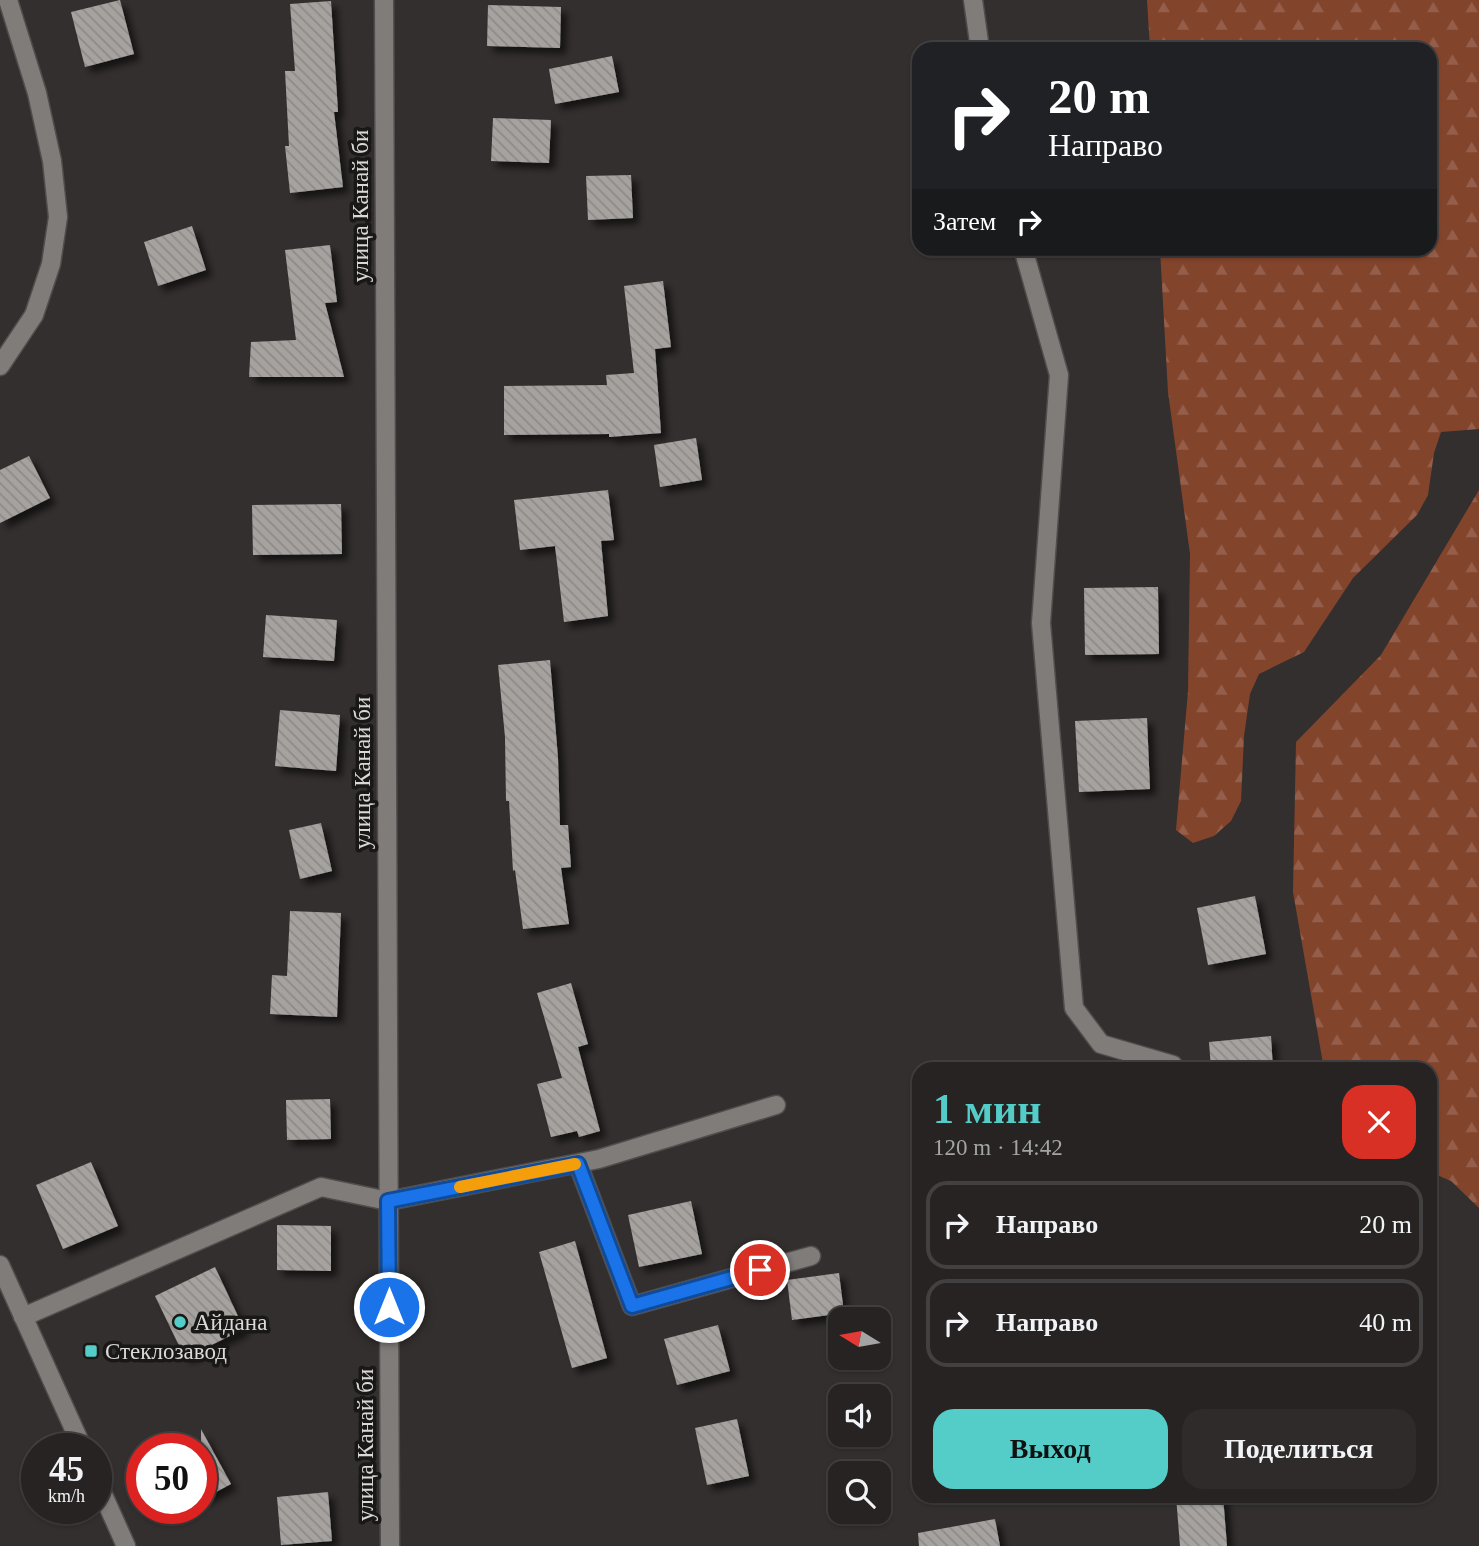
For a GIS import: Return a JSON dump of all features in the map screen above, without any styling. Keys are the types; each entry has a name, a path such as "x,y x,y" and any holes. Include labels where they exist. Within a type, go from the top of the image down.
{"main road":[{"path":"0,366 34,315 51,264 58,217 52,161 37,93 8,0"},
{"name":"улица Канай би","path":"384,0 390,1546"},
{"path":"973,0 979,42"},
{"path":"1025,256 1059,375 1041,622 1074,1009 1101,1044 1163,1062"},
{"path":"23,1317 321,1187 388,1201 599,1159 776,1105"},
{"path":"578,1164 632,1306 811,1256"},
{"path":"0,1265 76,1433"},
{"path":"112,1515 126,1546"}],"green space":[{"path":"1147,0 1479,0 1479,429 1441,432 1434,453 1428,495 1417,515 1353,578 1304,652 1259,674 1250,694 1244,736 1241,801 1231,821 1214,836 1193,843 1176,830 1188,691 1190,554 1168,392 1160,256 1437,256 1437,42 1150,42"},
{"path":"1479,490 1479,1208 1451,1181 1437,1175 1437,1062 1323,1062 1293,892 1296,742 1381,655"}],"building":[{"path":"120,0 134,54 85,67 71,12"},
{"path":"331,1 338,112 334,112 343,187 290,193 285,146 289,146 285,71 295,71 290,4"},
{"path":"488,5 561,7 560,48 487,46"},
{"path":"612,56 619,92 555,104 549,69"},
{"path":"493,118 551,120 549,163 491,161"},
{"path":"631,175 633,218 588,220 586,176"},
{"path":"192,226 206,270 158,286 144,242"},
{"path":"330,245 337,302 325,303 344,377 249,377 251,342 296,340 285,250"},
{"path":"663,281 671,347 655,349 661,433 609,437 609,434 504,435 504,386 607,385 606,375 634,373 624,286"},
{"path":"696,438 702,480 660,487 654,445"},
{"path":"29,456 50,498 0,523 0,470"},
{"path":"608,490 614,540 601,541 608,616 564,622 555,546 520,550 514,500"},
{"path":"341,504 342,554 253,555 252,505"},
{"path":"1158,587 1159,654 1085,655 1084,588"},
{"path":"266,615 337,620 334,661 263,657"},
{"path":"550,660 560,825 568,825 571,867 561,868 569,924 523,929 515,870 513,871 509,801 506,801 505,737 498,665"},
{"path":"280,710 340,715 336,771 275,766"},
{"path":"1147,718 1150,789 1079,792 1075,721"},
{"path":"321,823 332,871 300,879 289,830"},
{"path":"1255,896 1266,954 1208,965 1197,908"},
{"path":"290,911 341,913 337,1017 270,1014 272,975 287,976"},
{"path":"571,983 588,1044 578,1047 600,1131 579,1137 577,1131 551,1137 537,1084 562,1078 537,993"},
{"path":"1271,1036 1273,1062 1210,1062 1209,1042"},
{"path":"330,1099 331,1139 287,1140 286,1100"},
{"path":"91,1162 118,1226 63,1249 36,1185"},
{"path":"691,1201 702,1254 639,1267 628,1215"},
{"path":"277,1225 331,1226 331,1271 277,1270"},
{"path":"575,1241 607,1358 572,1368 539,1252"},
{"path":"215,1267 244,1329 185,1358 155,1296"},
{"path":"839,1273 843,1307 828,1307 828,1315 792,1320 787,1280"},
{"path":"718,1325 730,1371 677,1385 664,1339"},
{"path":"737,1419 749,1476 707,1485 695,1428"},
{"path":"217,1458 231,1484 217,1491"},
{"path":"328,1492 332,1541 281,1545 277,1497"},
{"path":"1177,1503 1224,1503 1227,1546 1180,1546"},
{"path":"995,1519 1000,1546 919,1546 918,1533"}],"slow traffic":[{"path":"460,1187 575,1164"}],"place":[{"name":"Айдана","path":"180,1322"},
{"name":"Стеклозавод","path":"91,1351"}],"route":[{"path":"389,1307 388,1201 578,1164 632,1306 760,1270"}]}
